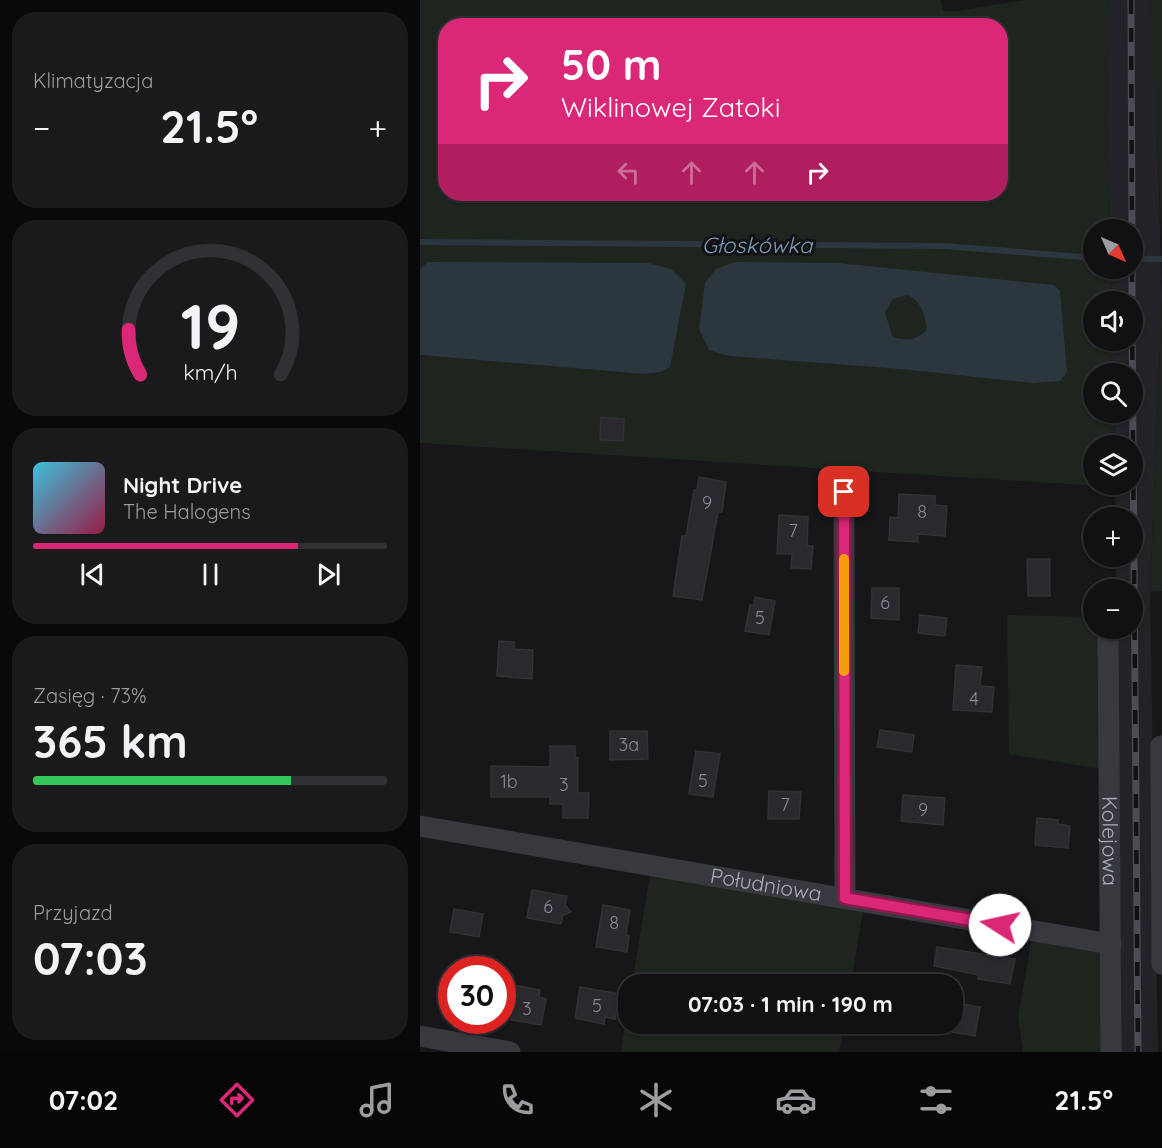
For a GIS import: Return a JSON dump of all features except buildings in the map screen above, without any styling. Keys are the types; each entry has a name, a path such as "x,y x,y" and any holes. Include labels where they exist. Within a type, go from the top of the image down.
{"street":[{"path":"844,492 845,898"},
{"name":"Kolejowa","path":"1108,639 1111,1052"},
{"path":"1161,746 1162,964"},
{"name":"Południowa","path":"420,826 1111,944"},
{"path":"420,1036 510,1052"}],"shaded area":[{"path":"420,0 941,0 943,11 957,11 1026,0 1109,0 1107,122 1110,219 1083,219 1083,279 1111,279 1112,291 1083,291 1083,351 1113,351 1113,363 1083,363 1083,423 1114,423 1115,435 1083,435 1083,485 420,443 420,355 644,374 661,372 428,262 420,269"},
{"path":"1109,0 1151,0 1155,56 1162,298 1150,592 1158,1052 1121,1052 1117,639 1143,639 1143,579 1116,579 1116,567 1143,567 1143,507 1116,507 1115,495 1143,495 1143,435 1115,435 1114,423 1143,423 1143,363 1113,363 1113,351 1143,351 1143,291 1112,291 1111,279 1143,279 1143,219 1110,219 1107,122"},
{"path":"1151,0 1162,0 1162,241"},
{"path":"428,262 648,263 671,269 686,284 670,367 661,372 644,374 420,355 420,269"},
{"path":"735,262 838,263 1054,285 1060,291 1067,372 1060,381 1033,383 901,369 729,356 709,350 699,329 705,283 716,269","holes":["907,295 912,297 922,309 927,329 920,336 911,339 892,336 885,312 893,299"]},
{"path":"1162,298 1162,591 1150,592"},
{"path":"1007,615 1083,617 1083,639 1104,639 1100,769 1009,754"},
{"path":"650,874 863,910 853,974 634,974"},
{"path":"1032,938 1100,949 1102,1052 1023,1052 1018,1016"},
{"path":"624,1034 842,1034 839,1052 621,1052"}],"waterway":[{"name":"Głoskówka","path":"420,242 945,246 1083,257"},
{"name":"Głoskówka","path":"1143,259 1162,259"}],"railway":[{"path":"1131,0 1132,219"},
{"path":"1132,279 1132,291"},
{"path":"1132,351 1138,1052"}],"slow traffic":[{"path":"844,559 844,671"}],"route":[{"path":"844,492 845,898 1000,925"}]}
